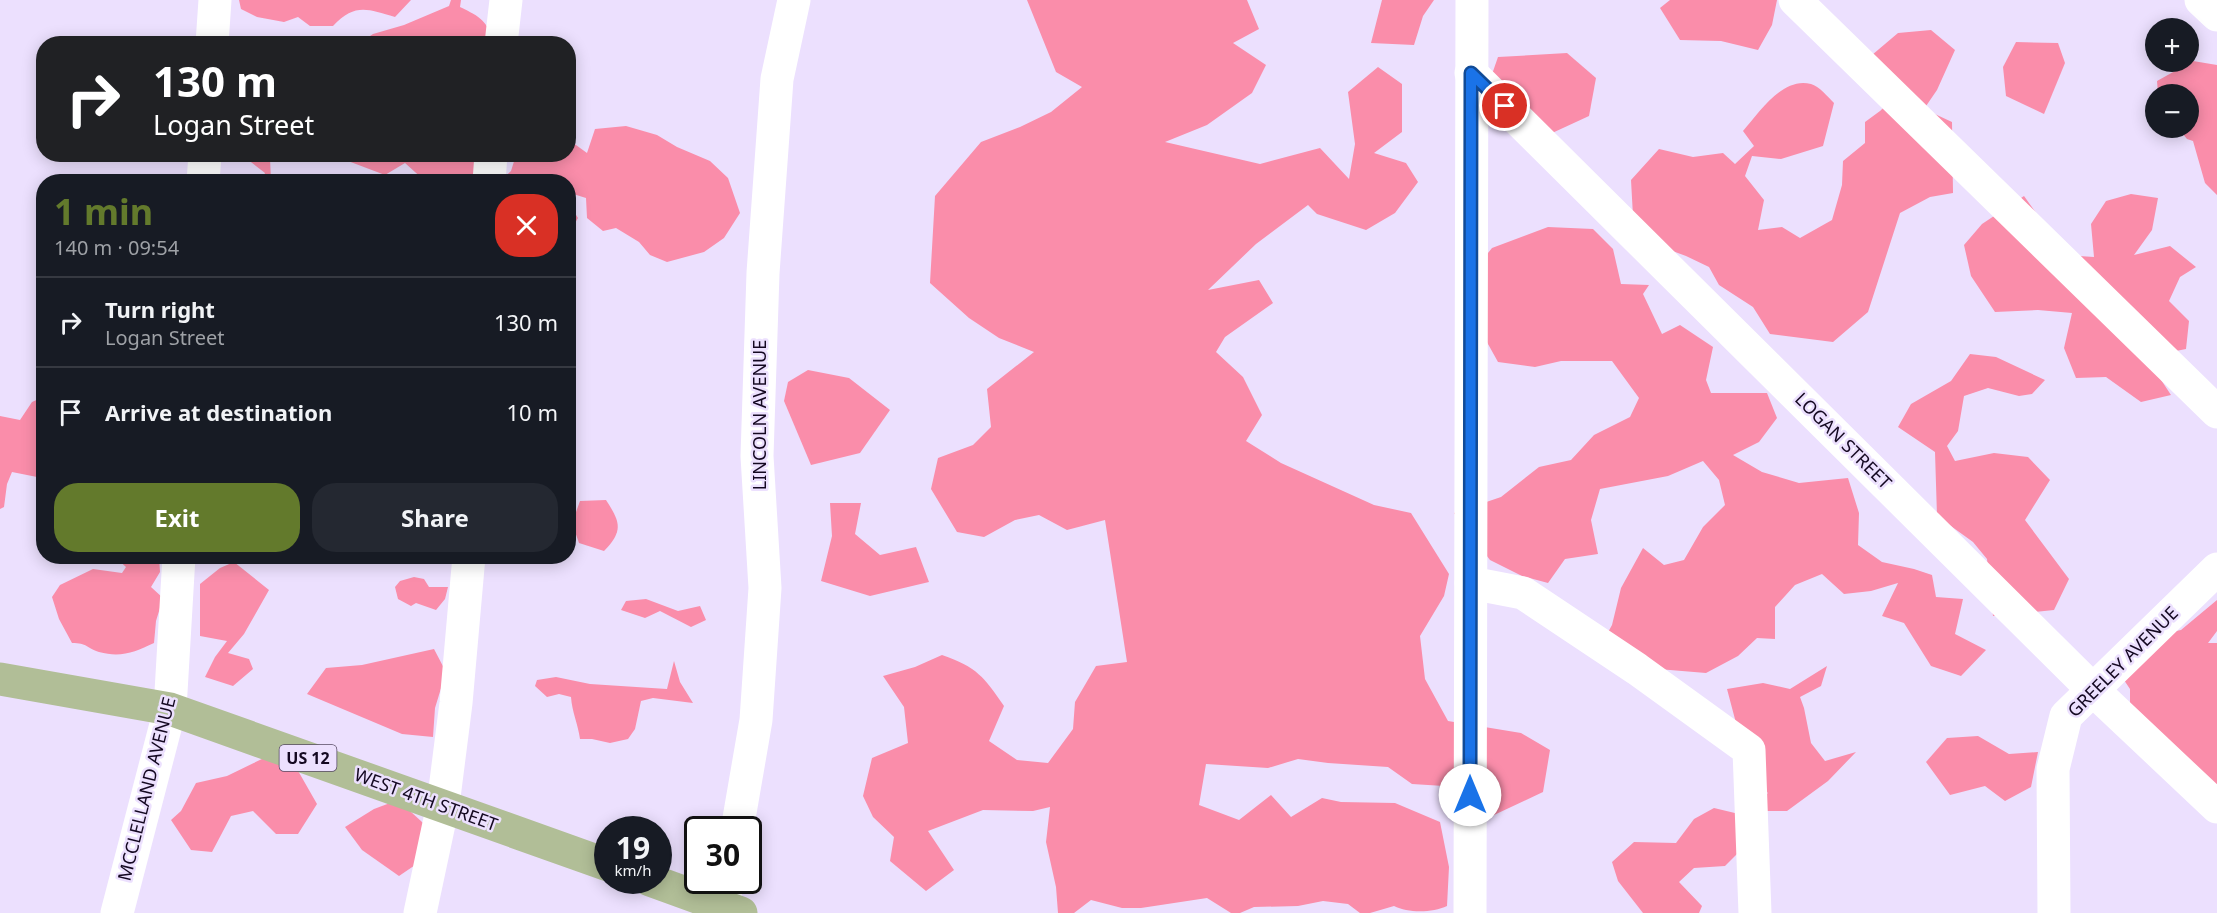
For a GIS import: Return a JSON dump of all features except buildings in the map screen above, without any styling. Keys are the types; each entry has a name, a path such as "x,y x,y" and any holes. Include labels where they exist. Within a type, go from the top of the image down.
{"main road":[{"name":"WEST 4TH STREET","path":"0,679 170,709 594,860"},
{"path":"672,886 728,903"}],"street":[{"path":"213,36 215,0"},
{"path":"502,36 506,0"},
{"name":"LINCOLN AVENUE","path":"739,816 756,720 765,588 758,456 763,262 777,79 794,0"},
{"path":"1470,913 1472,0"},
{"path":"1795,0 2217,412"},
{"path":"2201,0 2217,15"},
{"name":"LOGAN STREET","path":"1471,73 2093,690 2217,807"},
{"name":"MCCLELLAND AVENUE","path":"117,913 170,709 179,564"},
{"path":"420,913 443,805 456,703 468,564"},
{"name":"GREELEY AVENUE","path":"2054,913 2053,769 2066,716 2217,569"},
{"path":"1471,583 1523,593 1638,669 1749,750 1755,913"}],"shaded area":[{"path":"239,0 411,0 395,17 362,10 348,14 333,26 310,26 298,17 284,22 257,17 241,9"},
{"path":"451,0 461,0 460,7 482,20 491,36 370,36 404,25 449,6"},
{"path":"1027,0 1247,0 1259,29 1233,43 1266,65 1252,93 1207,125 1165,142 1260,164 1320,148 1349,179 1355,144 1348,92 1378,67 1402,84 1402,132 1374,153 1406,163 1418,182 1395,213 1366,230 1317,214 1308,205 1256,244 1208,290 1259,280 1273,303 1225,337 1216,352 1243,377 1262,415 1246,441 1281,463 1374,505 1411,513 1449,574 1444,596 1420,636 1425,679 1448,721 1521,733 1550,750 1543,792 1494,815 1444,786 1412,784 1388,767 1298,759 1268,768 1206,764 1199,805 1239,820 1271,795 1291,817 1322,798 1341,802 1395,803 1440,822 1449,867 1447,906 1420,911 1394,906 1370,913 1360,913 1348,904 1323,901 1298,906 1254,907 1240,913 1231,913 1207,898 1141,908 1122,908 1091,900 1074,913 1058,913 1056,887 1046,842 1050,807 1033,811 983,810 928,831 954,870 926,891 890,861 894,837 873,817 863,796 872,758 908,743 904,707 883,676 915,667 942,655 964,664 985,680 1004,706 989,741 1017,760 1048,763 1073,729 1075,702 1096,666 1127,662 1105,520 1067,530 1039,515 1015,520 984,537 957,532 931,489 938,458 973,445 991,427 987,389 1034,352 999,338 969,318 930,283 935,196 981,142 1051,112 1082,87 1056,72"},
{"path":"1382,0 1434,0 1423,16 1414,45 1371,43"},
{"path":"1670,0 1777,0 1772,25 1758,50 1721,41 1680,40 1660,8"},
{"path":"1931,30 1955,50 1937,90 1924,109 1952,122 1953,193 1930,197 1900,213 1868,312 1833,342 1770,334 1753,307 1719,285 1709,267 1659,246 1633,216 1631,180 1659,149 1693,157 1723,153 1735,164 1754,146 1743,131 1772,98 1791,85 1801,83 1817,87 1834,103 1823,146 1781,159 1752,156 1745,176 1764,200 1758,230 1782,227 1800,238 1832,220 1842,185 1843,161 1865,143 1865,122 1904,88 1872,55 1898,33"},
{"path":"2016,42 2058,43 2065,63 2044,114 2006,96 2003,67"},
{"path":"1567,53 1596,78 1589,116 1550,134 1482,103 1498,57"},
{"path":"2199,62 2217,65 2217,195 2205,183 2193,141 2186,138 2199,138 2199,84 2157,84 2157,81 2173,72 2199,72"},
{"path":"626,126 657,135 677,147 710,161 728,178 740,213 724,238 704,252 667,262 650,255 639,242 616,228 603,231 587,218 586,198 576,195 576,174 508,174 514,162 576,162 576,145 587,153 595,129"},
{"path":"251,162 270,162 271,174 265,173"},
{"path":"351,162 478,162 475,174 417,174 405,163 387,174"},
{"path":"2131,194 2158,198 2152,230 2134,255 2170,246 2196,267 2180,277 2169,301 2189,321 2186,349 2146,357 2171,395 2141,402 2106,377 2076,378 2064,348 2072,313 2038,310 1995,312 1971,276 1964,245 1982,224 2024,196 2044,224 2079,256 2094,257 2091,224 2106,201"},
{"path":"1548,227 1593,229 1613,249 1621,284 1649,285 1643,294 1662,334 1680,325 1713,347 1706,380 1711,393 1767,393 1777,418 1759,442 1733,455 1762,472 1799,483 1848,478 1859,513 1858,545 1882,562 1932,575 1936,597 1963,599 1955,634 1986,650 1961,676 1931,666 1904,623 1882,616 1898,583 1871,591 1844,594 1822,574 1795,585 1775,607 1775,639 1757,638 1738,656 1706,673 1610,665 1594,658 1612,625 1621,588 1643,548 1664,565 1684,560 1703,527 1725,505 1719,480 1703,461 1668,476 1600,489 1591,520 1598,554 1565,559 1548,583 1522,576 1490,560 1454,513 1501,497 1539,467 1571,460 1594,435 1630,417 1639,398 1612,361 1561,361 1535,367 1498,362 1458,290 1492,248"},
{"path":"1970,354 1996,357 2045,380 2032,394 2019,396 1988,388 1964,396 1958,431 1947,446 1955,461 1994,453 2028,457 2050,480 2025,520 2069,579 2054,610 1993,616 1987,559 1973,542 1937,516 1935,452 1898,427 1911,404 1951,381"},
{"path":"808,370 849,378 890,410 860,453 811,465 784,401 788,382"},
{"path":"36,400 36,477 12,472 7,484 4,507 0,509 0,416 20,420 32,402"},
{"path":"606,500 615,515 617,532 604,551 579,543 576,534 576,512 580,501"},
{"path":"830,503 861,503 855,534 880,555 916,547 929,582 870,596 821,581 832,536"},
{"path":"123,564 159,564 160,572 151,587 163,598 156,621 154,643 134,651 107,654 72,643 59,619 52,597 60,585 93,569 122,573 126,567"},
{"path":"236,564 269,590 244,634 228,653 249,659 253,669 233,686 205,677 215,657 227,641 200,636 200,584 220,568"},
{"path":"414,577 424,579 429,587 448,587 445,599 436,610 416,603 411,606 398,599 395,587 400,581"},
{"path":"646,599 678,611 700,606 706,620 691,627 660,611 645,618 621,610 626,601"},
{"path":"2217,600 2217,631 2208,643 2217,643 2217,784 2208,788 2130,705 2130,689 2120,674 2156,635 2181,630"},
{"path":"434,649 446,672 435,708 433,737 402,734 307,694 326,668 362,665"},
{"path":"674,661 680,682 693,703 653,698 641,701 635,729 628,739 610,743 580,739 571,697 559,694 547,697 535,686 537,680 556,677 590,684 667,689"},
{"path":"1827,666 1821,686 1800,697 1811,743 1825,761 1856,752 1828,781 1787,811 1766,811 1744,847 1725,866 1694,868 1679,882 1702,906 1699,913 1643,913 1618,881 1612,862 1634,842 1676,843 1694,819 1714,808 1739,814 1768,793 1743,774 1736,723 1727,689 1763,683 1790,689"},
{"path":"1978,736 2009,754 2038,752 2031,787 2005,801 1985,786 1950,795 1926,762 1947,738"},
{"path":"264,758 297,769 317,804 298,834 276,834 253,811 231,816 212,852 191,850 171,820 181,811 196,783 227,776"},
{"path":"398,800 446,844 399,876 362,850 345,827 374,809"}],"route":[{"path":"1470,795 1471,73 1505,106"}]}
